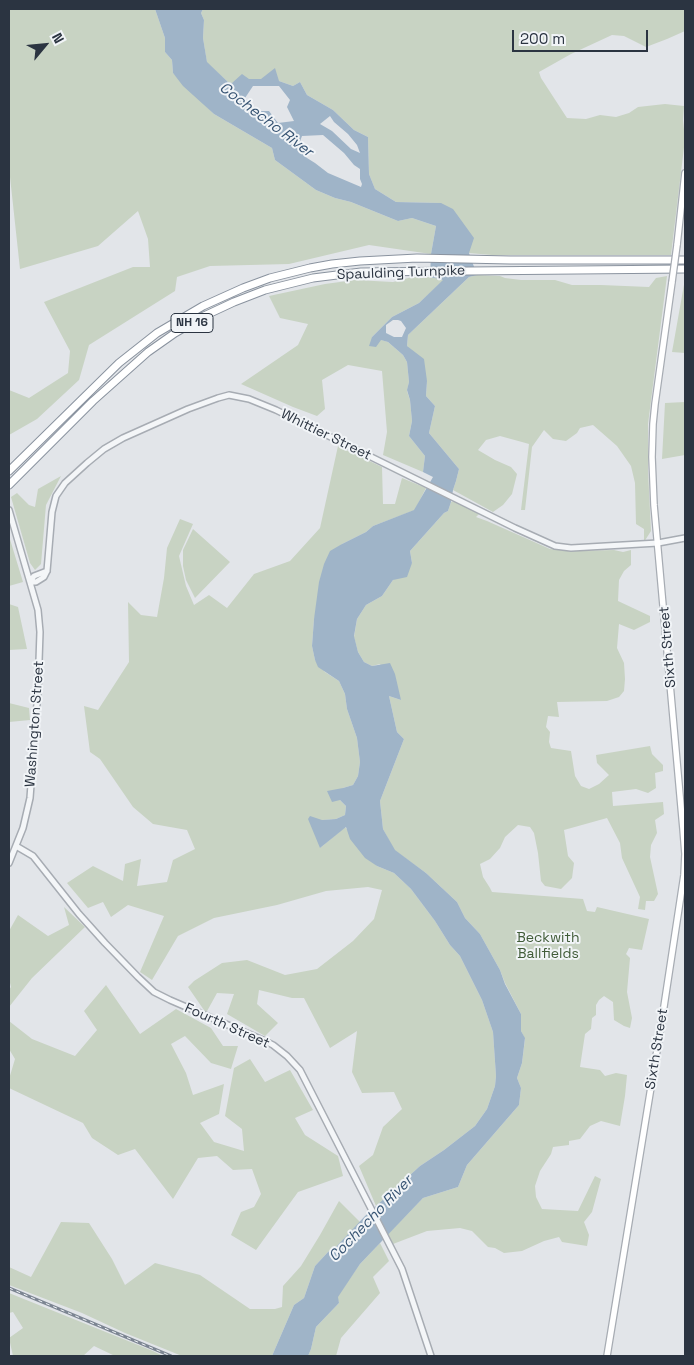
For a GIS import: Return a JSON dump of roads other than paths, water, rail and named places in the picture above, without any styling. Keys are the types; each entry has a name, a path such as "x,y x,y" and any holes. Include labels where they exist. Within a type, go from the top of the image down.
{"highway":[{"name":"Spaulding Turnpike","path":"9,471 133,351 164,329 203,306 258,282 310,268 360,262 428,258 685,260"},
{"name":"Spaulding Turnpike","path":"9,485 87,407 136,362 168,337 204,316 249,296 280,286 305,280 361,272 685,269"}],"main road":[{"name":"Sixth Street","path":"606,1356 641,1152 684,876 683,829 652,478 653,424 685,173"}],"street":[{"name":"Whittier Street","path":"30,582 34,576 47,572 52,506 58,492 65,483 95,455 113,443 188,409 224,396 242,396 260,403 515,528 556,546 585,547 658,543 685,538"},
{"name":"Washington Street","path":"9,510 40,616 38,690 30,798 26,819 9,863"},
{"name":"Fourth Street","path":"16,846 33,856 104,943 154,992 265,1041 280,1050 294,1063 305,1079 405,1276 431,1356"}],"water":[{"name":"Cochecho River","path":"155,9 203,9 201,13 204,20 203,38 207,62 228,82 232,83 242,74 249,79 261,79 275,68 279,81 293,86 300,82 307,95 333,110 354,130 368,137 369,174 375,189 396,202 441,203 453,209 474,238 469,253 477,275 469,277 408,335 407,346 424,359 427,381 426,396 435,406 429,433 459,469 451,502 448,511 444,513 410,551 412,563 407,577 393,580 382,596 366,605 357,619 354,636 358,652 364,662 372,666 390,663 395,674 401,700 389,696 397,732 404,739 380,801 383,829 395,850 426,873 457,902 465,918 480,934 500,970 505,984 521,1014 521,1031 525,1038 522,1063 517,1078 521,1088 519,1105 467,1165 458,1187 423,1198 360,1264 338,1297 339,1303 316,1327 308,1356 272,1356 294,1305 304,1298 315,1266 365,1216 420,1166 475,1126 487,1109 495,1086 493,1032 482,1000 460,956 450,945 411,889 394,873 377,866 365,858 350,839 346,827 320,848 308,819 310,816 322,820 336,819 345,815 346,806 340,800 332,802 327,791 353,785 358,776 360,762 357,738 347,709 345,694 339,681 318,667 312,646 319,582 324,564 330,551 366,532 373,526 414,510 433,477 423,472 425,456 409,436 412,421 407,390 409,382 407,362 403,355 388,342 381,340 376,347 369,346 372,337 392,317 419,303 443,280 430,277 431,254 436,226 412,218 398,221 316,190 275,160 272,148 214,114 183,86 173,73 172,60 165,52 165,38","holes":["253,86 279,86 290,100 287,107 294,121 278,123 269,111 257,111 245,98","330,116 357,145 360,153 351,149 332,131 320,124","323,135 344,153 360,169 361,187 328,173 307,158 301,151 299,144 302,136","393,320 398,320 406,328 402,337 394,337 386,333 386,325"]}],"railway":[{"path":"9,1288 171,1356"}],"park label":[{"name":"Beckwith Ballfields","path":"548,946"}]}
